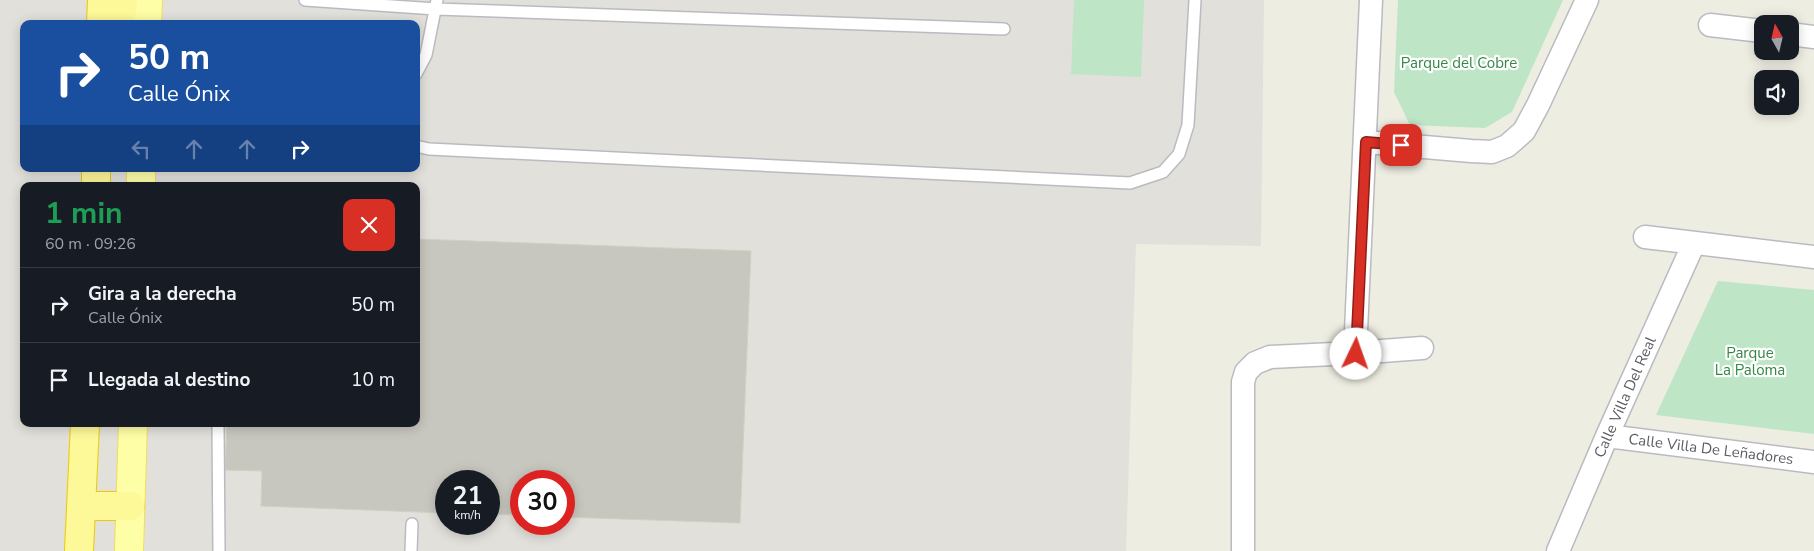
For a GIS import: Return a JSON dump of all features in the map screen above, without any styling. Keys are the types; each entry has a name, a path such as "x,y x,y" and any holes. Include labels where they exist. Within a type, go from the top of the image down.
{"highway":[{"path":"101,20 102,0"},
{"path":"120,20 123,0"},
{"path":"79,551 85,427"},
{"path":"81,506 130,506"}],"main road":[{"path":"147,20 148,0"},
{"path":"129,551 133,427"}],"street":[{"path":"1356,354 1371,0"},
{"path":"1366,142 1478,152 1492,152 1507,146 1524,131 1587,0"},
{"path":"1710,25 1754,30"},
{"path":"1799,35 1814,37"},
{"path":"1645,237 1814,257"},
{"name":"Calle Villa Del Real","path":"1558,551 1607,436 1694,243"},
{"path":"1243,551 1243,382 1246,372 1255,363 1270,357 1356,354 1422,348"},
{"name":"Calle Villa De Leñadores","path":"1607,436 1814,462"}],"lane":[{"path":"305,0 1004,29"},
{"path":"420,147 430,149 1130,183 1163,172 1179,154 1188,125 1195,0"},
{"path":"420,66 426,55 436,4"},
{"path":"218,427 219,551"},
{"path":"412,524 412,551"}],"shaded area":[{"path":"0,0 1264,0 1261,246 1136,244 1126,551 0,551"}],"green space":[{"path":"1074,0 1144,0 1141,77 1071,74"},
{"name":"Parque del Cobre","path":"1398,0 1563,0 1512,112 1485,128 1410,125 1394,92"},
{"name":"Parque La Paloma","path":"1718,281 1814,290 1814,434 1656,415"}],"building":[{"path":"420,239 751,251 740,523 575,517 575,470 510,470 510,515 500,514 500,470 435,470 435,513 261,506 262,471 225,470 227,427 420,427"}],"route":[{"path":"1356,354 1366,142 1401,145"}]}
